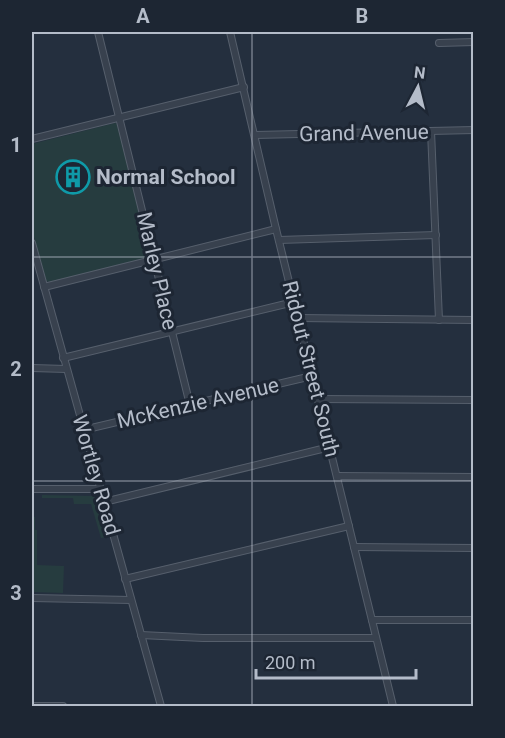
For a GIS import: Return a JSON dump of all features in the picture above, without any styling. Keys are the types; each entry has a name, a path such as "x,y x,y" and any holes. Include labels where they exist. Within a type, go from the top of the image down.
{"street":[{"name":"Marley Place","path":"98,32 190,405"},
{"name":"Ridout Street South","path":"230,32 393,706"},
{"path":"439,43 474,42"},
{"path":"32,139 244,87"},
{"name":"Grand Avenue","path":"255,135 474,130"},
{"path":"431,131 439,320"},
{"path":"44,287 276,229"},
{"path":"279,240 436,235"},
{"name":"Wortley Road","path":"32,246 161,706"},
{"path":"63,358 294,302"},
{"path":"298,318 474,320"},
{"path":"32,368 66,369"},
{"name":"McKenzie Avenue","path":"83,430 312,376"},
{"path":"318,399 474,400"},
{"path":"104,502 330,447"},
{"path":"337,476 474,477"},
{"path":"32,489 100,489"},
{"path":"125,579 349,526"},
{"path":"354,547 474,548"},
{"path":"32,598 131,600"},
{"path":"372,620 474,620"},
{"path":"141,635 203,638 376,638"},
{"path":"32,706 63,706"}],"green space":[{"path":"118,124 151,255 50,282 46,281 32,230 32,144"},
{"path":"42,495 95,496 107,537 101,538 91,504 74,504 73,498 42,498"},
{"path":"32,517 35,517 35,530 37,530 37,565 64,566 63,593 32,592"}],"place":[{"name":"Normal School","path":"73,177"}]}
